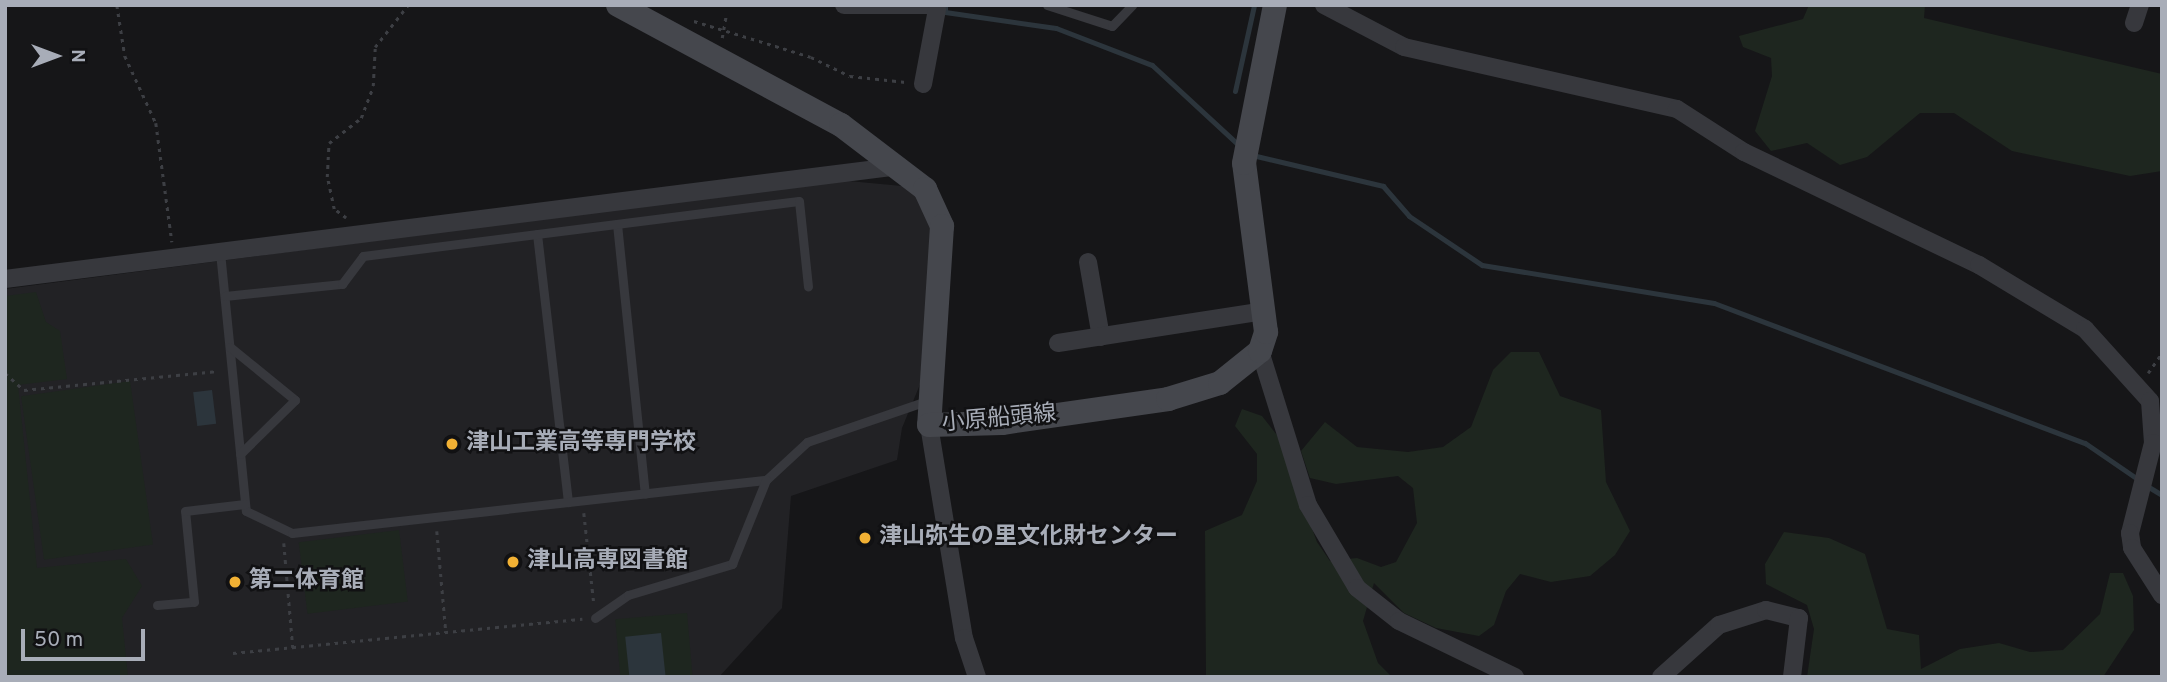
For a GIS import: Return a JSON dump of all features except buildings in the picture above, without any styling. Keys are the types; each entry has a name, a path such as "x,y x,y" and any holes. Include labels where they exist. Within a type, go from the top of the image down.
{"main road":[{"name":"小原船頭線","path":"618,5 841,125 899,166 934,202 942,226 929,413 1002,423 1190,394 1220,383 1260,351"},
{"path":"1260,351 1264,311 1244,163 1247,135 1275,5"}],"street":[{"path":"844,5 937,7 923,84"},
{"path":"1324,5 1404,47 1677,109 1744,152 1979,265 2085,329 2139,383 2153,420 2132,548 2162,595"},
{"path":"2134,23 2140,5"},
{"path":"5,279 899,166"},
{"path":"1088,262 1101,337"},
{"path":"1058,343 1264,311"},
{"path":"1260,351 1308,505 1357,588 1399,621 1480,654 1515,677"},
{"path":"929,413 964,638 977,677"},
{"path":"1661,677 1719,625 1766,610 1799,618 1792,677"}],"lane":[{"path":"1047,5 1112,26 1132,5"},
{"path":"225,296 342,284 363,256 799,201 808,287"},
{"path":"617,224 645,494"},
{"path":"537,234 568,502"},
{"path":"220,252 246,511 282,529 292,533 766,480"},
{"path":"230,347 295,400 240,454"},
{"path":"595,618 628,595 732,565 766,480 807,442 929,413"},
{"path":"157,605 194,602 185,511 245,504"}],"path":[{"path":"117,5 125,56 156,123 173,258"},
{"path":"366,234 334,209 329,143 361,118 373,86 375,47 408,5"},
{"path":"665,32 700,20 850,76 923,84"},
{"path":"2139,383 2162,352"},
{"path":"5,373 24,390 232,369"},
{"path":"233,653 595,618 583,501"},
{"path":"436,517 446,632"},
{"path":"282,529 293,648"}],"shaded area":[{"path":"1809,5 1925,5 1924,18 2162,74 2162,171 2130,176 2012,151 1954,113 1920,113 1867,157 1840,165 1807,143 1771,151 1755,131 1772,76 1771,58 1743,47 1739,36 1803,19"},
{"name":"津山工業高等専門学校","path":"838,180 902,186 914,193 932,228 921,382 902,428 897,460 791,496 782,608 719,677 5,677 5,289"},
{"path":"36,292 46,322 60,331 67,379 18,385 37,568 126,559 142,586 122,618 128,677 5,677 5,296"},
{"path":"1511,352 1539,352 1560,396 1601,410 1606,482 1630,531 1615,555 1590,576 1551,582 1520,574 1506,591 1494,625 1479,636 1436,628 1404,613 1374,583 1363,621 1378,663 1392,677 1206,677 1205,531 1242,515 1257,481 1257,454 1235,426 1242,409 1262,416 1277,435 1317,542 1330,561 1357,558 1381,567 1396,562 1417,523 1413,488 1398,476 1336,484 1310,478 1301,451 1325,422 1357,447 1408,452 1443,447 1471,427 1493,370"},
{"path":"130,381 153,544 44,560 21,396"},
{"path":"212,390 216,424 197,426 193,392"},
{"path":"399,530 408,601 308,614 299,542"},
{"path":"1784,532 1829,538 1865,554 1887,629 1919,635 1921,669 1960,649 1999,643 2030,652 2063,650 2100,614 2110,573 2123,573 2133,596 2134,630 2103,677 1807,677 1814,629 1807,605 1766,584 1765,564"},
{"path":"687,613 693,677 620,677 615,619"},
{"path":"661,633 666,677 629,677 625,637"}],"waterway":[{"path":"945,5 945,12 1056,28 1152,65 1241,147"},
{"path":"1235,91 1254,5"},
{"path":"1252,155 1383,186 1409,216 1482,265 1714,303 2085,443 2139,480"},
{"path":"2147,486 2162,495"}],"place":[{"name":"津山工業高等専門学校","path":"452,444"},
{"name":"津山弥生の里文化財センター","path":"865,538"},
{"name":"津山高専図書館","path":"513,562"},
{"name":"第二体育館","path":"235,582"}]}
